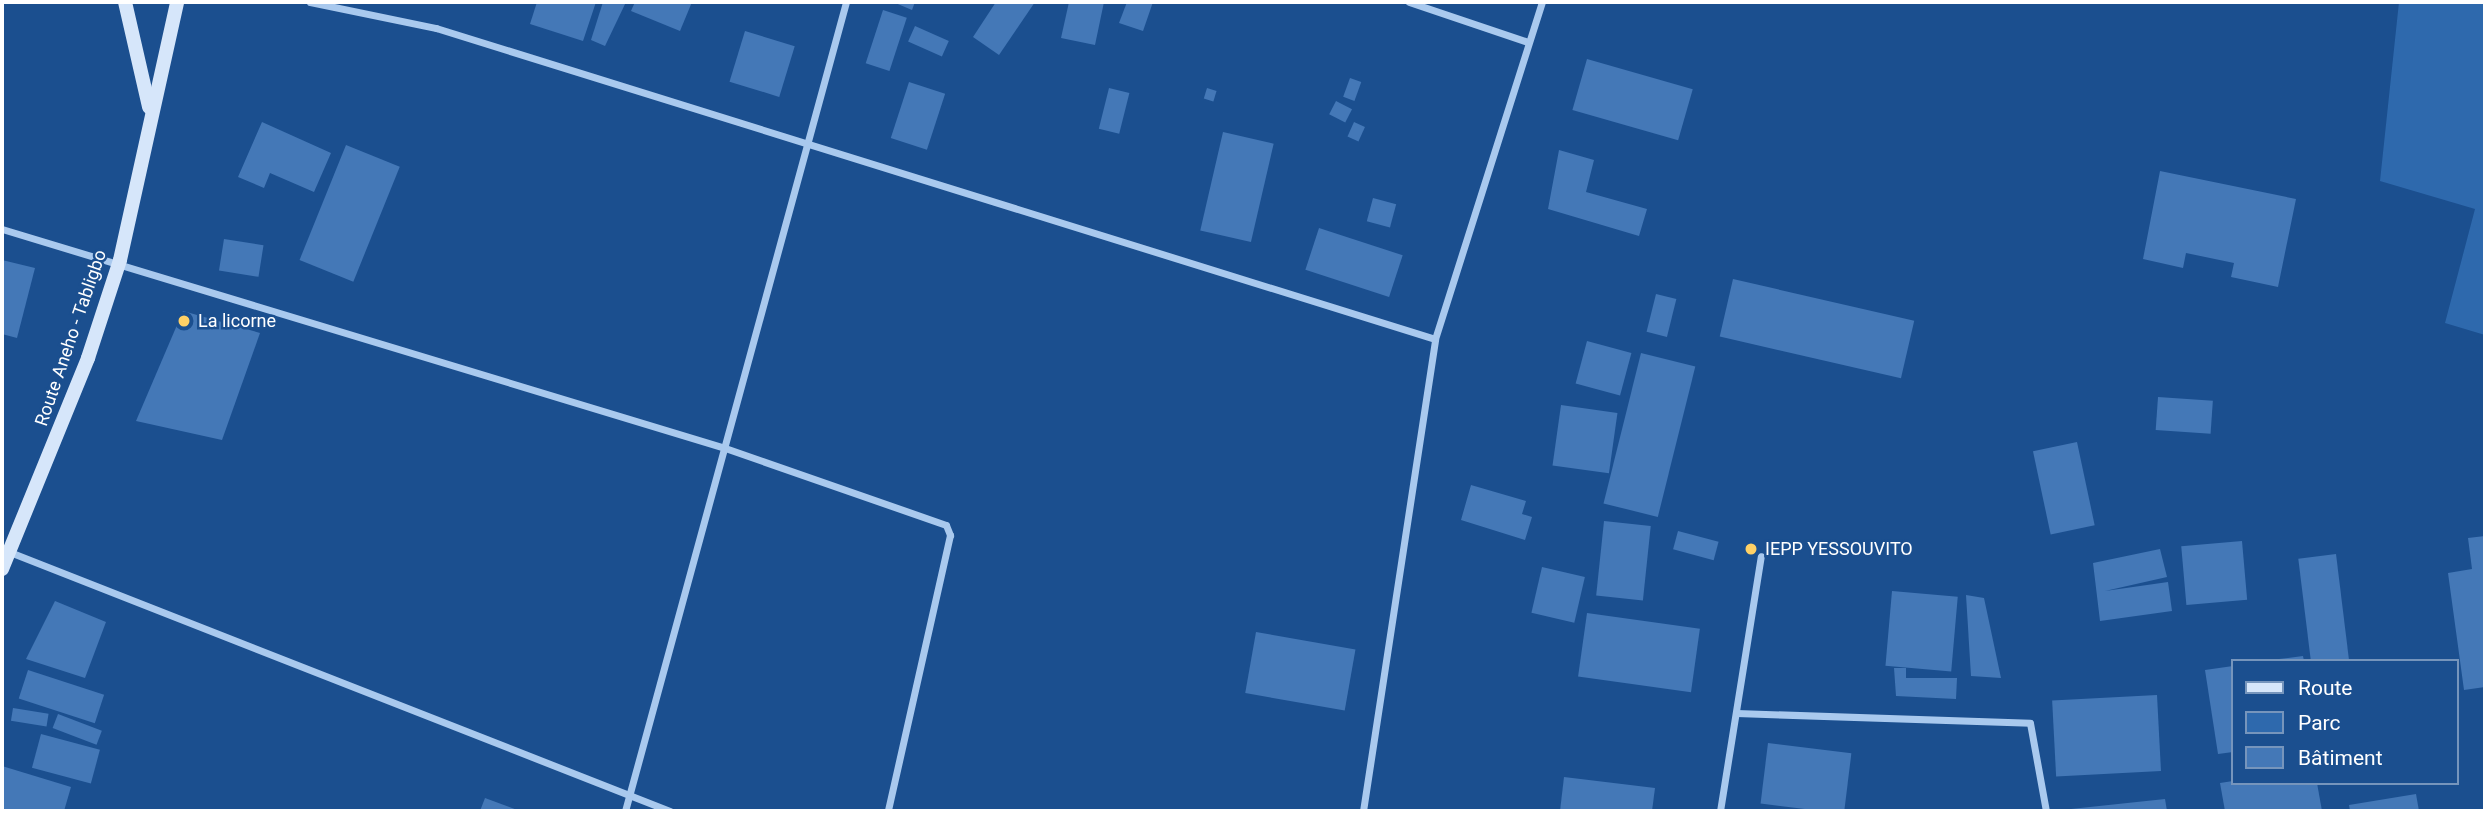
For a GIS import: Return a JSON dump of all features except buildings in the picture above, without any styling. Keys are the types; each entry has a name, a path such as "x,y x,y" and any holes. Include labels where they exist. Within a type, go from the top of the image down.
{"main road":[{"path":"125,2 150,111"},
{"name":"Route Aneho - Tabligbo","path":"2,569 6,551 88,358 120,260 150,111 177,2"}],"street":[{"path":"310,2 436,28 1435,339"},
{"path":"625,811 846,2"},
{"path":"1409,2 1528,42"},
{"path":"1363,811 1435,339 1542,2"},
{"path":"2,229 120,260 724,448 946,525 950,536 888,811"},
{"path":"6,551 670,811"},
{"path":"1720,811 1761,556"},
{"path":"1735,713 2030,723 2046,811"}],"green space":[{"path":"2399,2 2485,2 2485,335 2445,323 2475,209 2380,181"}],"place":[{"name":"La licorne","path":"184,321"},
{"name":"IEPP YESSOUVITO","path":"1751,549"}]}
